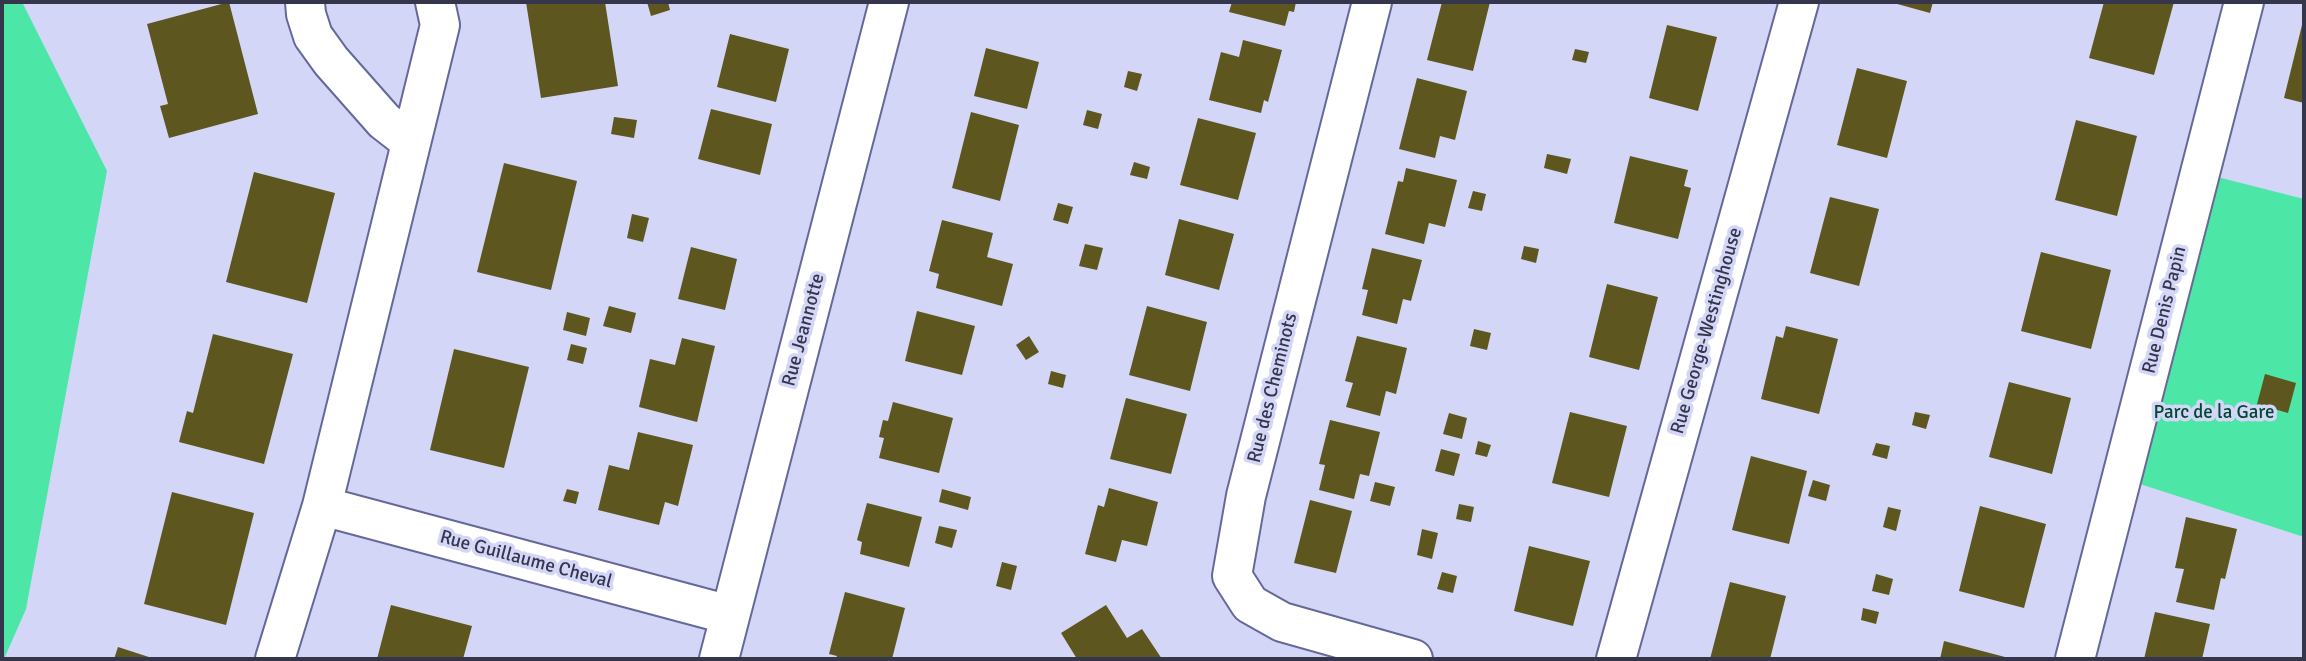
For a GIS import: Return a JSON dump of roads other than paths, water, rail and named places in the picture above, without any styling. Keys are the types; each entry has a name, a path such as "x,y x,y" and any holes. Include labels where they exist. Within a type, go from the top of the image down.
{"street":[{"path":"305,2 313,36 331,61 384,121 411,142"},
{"path":"275,659 322,506 440,25 435,2"},
{"name":"Rue Jeannotte","path":"719,659 889,2"},
{"name":"Rue des Cheminots","path":"1372,2 1245,496 1232,576 1250,604 1282,622 1413,659"},
{"name":"Rue George-Westinghouse","path":"1615,659 1799,2"},
{"name":"Rue Denis Papin","path":"2075,659 2244,2"},
{"name":"Rue Guillaume Cheval","path":"322,506 730,615"}],"park label":[{"name":"Parc de la Gare","path":"2214,413"}]}
